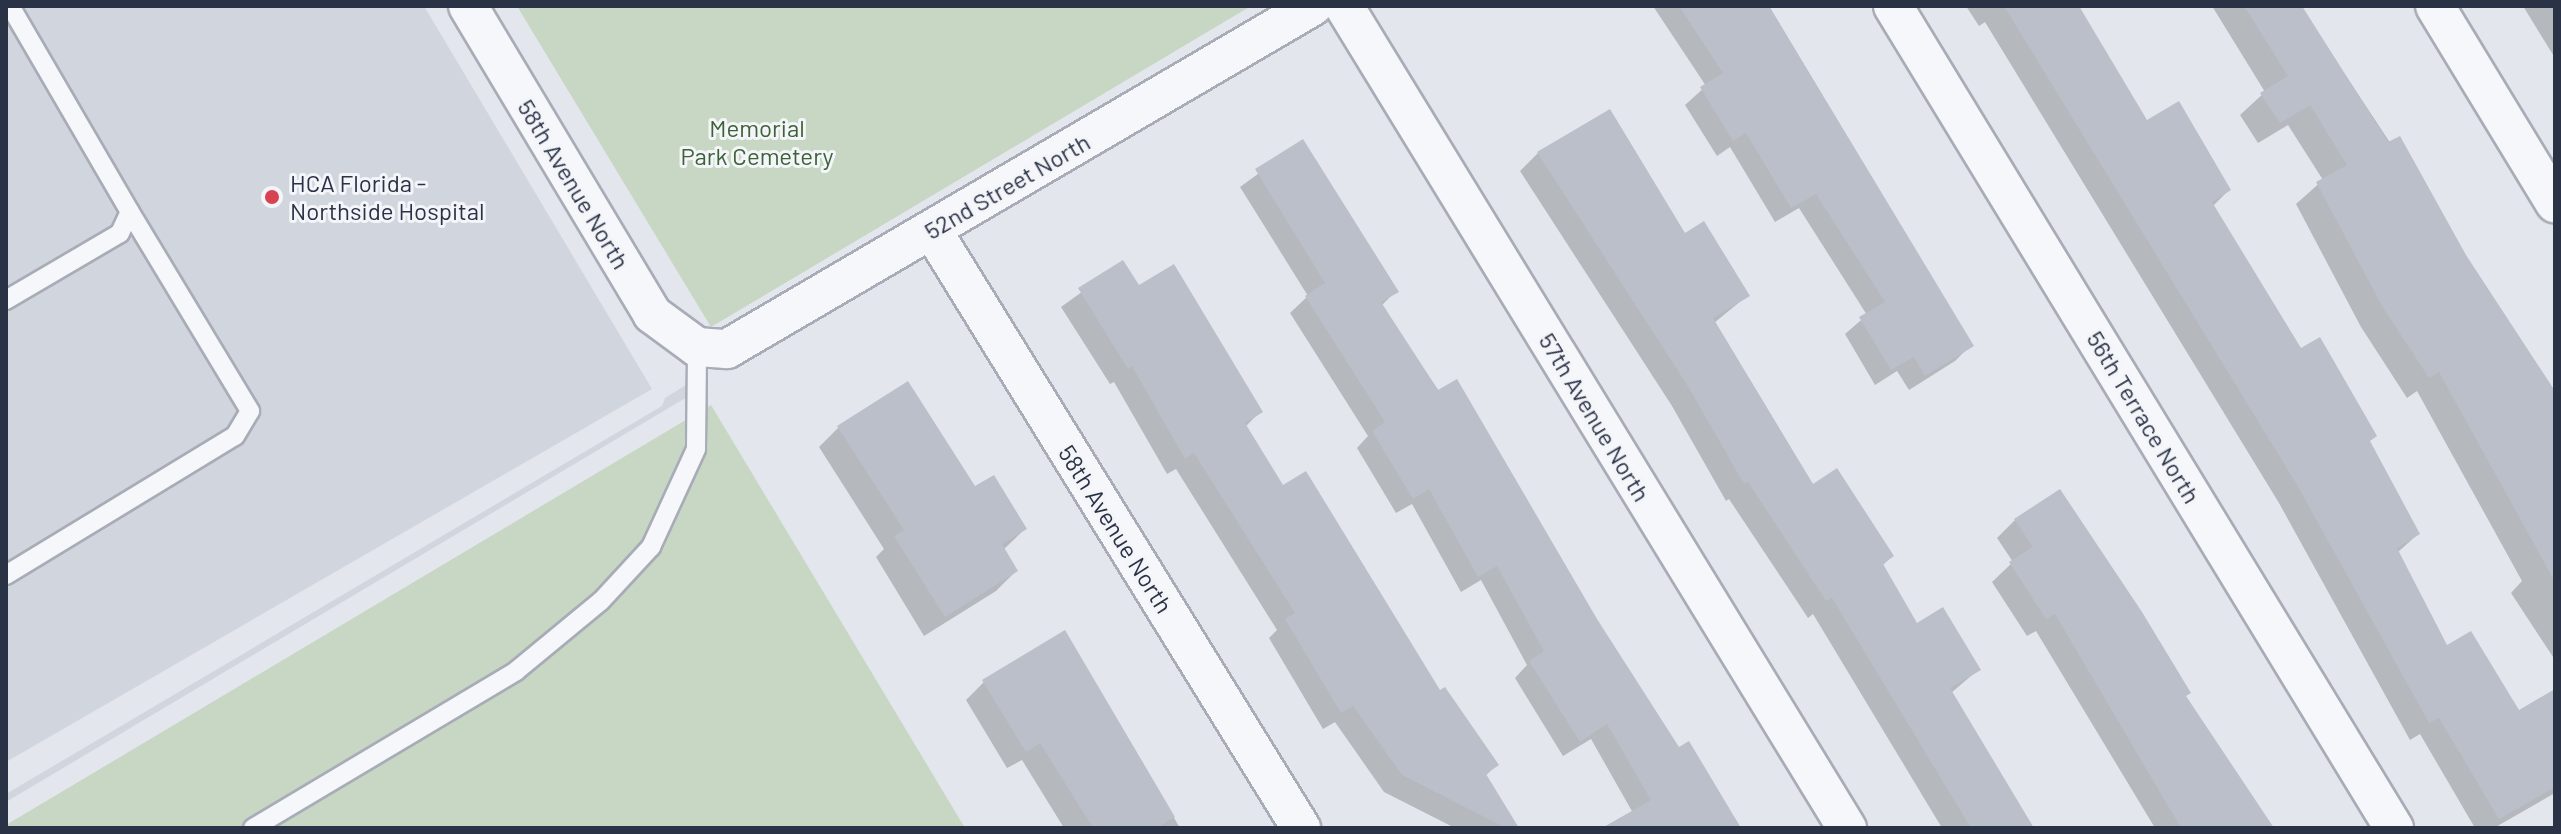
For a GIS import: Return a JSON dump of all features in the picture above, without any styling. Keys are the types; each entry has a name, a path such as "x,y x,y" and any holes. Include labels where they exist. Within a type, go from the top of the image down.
{"street":[{"name":"58th Avenue North","path":"468,6 652,314 697,347"},
{"name":"52nd Street North","path":"697,347 727,349 1313,6"},
{"name":"57th Avenue North","path":"1344,6 1847,828"},
{"name":"56th Terrace North","path":"1893,6 2394,828"},
{"path":"2435,6 2555,203"},
{"name":"58th Avenue North","path":"932,230 1301,828"}],"lane":[{"path":"6,575 235,436 250,411 10,6"},
{"path":"6,300 120,233 130,212"},
{"path":"253,828 516,671 601,601 651,547 696,449 697,347"}],"shaded area":[{"name":"HCA Florida - Northside Hospital","path":"6,6 424,6 652,389 6,762"},
{"path":"694,380 699,390 6,802 6,794 662,406 665,398"}],"green space":[{"name":"Memorial Park Cemetery","path":"517,6 1251,6 711,327"},
{"path":"711,405 965,828 6,828 6,825"}],"building":[{"path":"1679,6 1769,6 1974,346 1925,376 1914,357 1891,370 1859,317 1885,302 1816,194 1791,208 1746,133 1733,141 1700,87 1723,73"},
{"path":"2004,6 2079,6 2147,120 2179,101 2231,190 2212,202 2301,348 2320,337 2377,436 2370,441 2420,534 2397,548 2447,645 2471,631 2519,710 2555,689 2555,787 2499,819 2439,718 2429,723 2297,485"},
{"path":"2244,6 2302,6 2388,142 2400,136 2466,255 2555,391 2555,582 2439,372 2429,378 2382,306 2316,182 2347,165 2310,105 2280,123 2260,93 2288,76"},
{"path":"1610,109 1685,233 1704,221 1750,296 1713,318 1813,484 1837,468 1894,556 1883,564 1917,623 1943,607 1981,670 1950,688 2034,828 1971,828 1832,598 1826,601 1748,482 1744,484 1689,388 1537,152"},
{"path":"1303,139 1399,292 1381,302 1438,390 1457,379 1597,619 1679,747 1689,741 1741,828 1602,828 1651,800 1607,724 1580,742 1529,661 1544,651 1497,566 1478,577 1429,489 1413,499 1372,431 1385,422 1305,296 1325,283 1255,169"},
{"path":"1123,260 1139,285 1174,264 1263,412 1245,423 1283,485 1306,471 1440,690 1445,687 1499,765 1486,774 1519,828 1506,828 1402,775 1353,706 1341,713 1285,619 1295,613 1194,453 1185,459 1132,366 1128,369 1078,288"},
{"path":"908,381 975,486 994,475 1027,529 1002,544 1018,571 945,617 894,536 904,530 837,426"},
{"path":"2060,489 2142,612 2191,693 2186,696 2274,828 2181,828 2055,614 2046,619 2009,562 2033,547 2014,519"},
{"path":"1065,630 1175,817 1157,828 1093,828 1040,743 1026,752 982,680"}],"place":[{"name":"HCA Florida - Northside Hospital","path":"272,197"}]}
